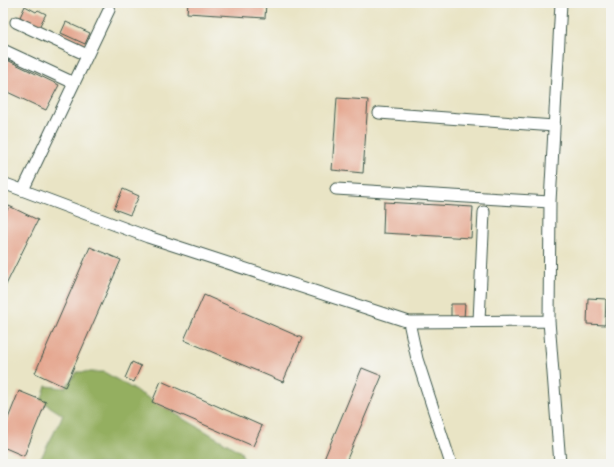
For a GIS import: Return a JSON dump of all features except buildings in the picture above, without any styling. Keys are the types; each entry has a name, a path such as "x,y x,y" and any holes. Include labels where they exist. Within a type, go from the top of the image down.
{"street":[{"path":"560,464 549,321 550,202 561,3"},
{"path":"23,190 109,10"},
{"path":"16,22 87,55"},
{"path":"3,50 74,83"},
{"path":"379,113 554,126"},
{"path":"3,183 148,237 409,322 549,321"},
{"path":"336,189 550,202"},
{"path":"479,321 484,212"},
{"path":"409,322 417,359 451,464"}],"green space":[{"path":"77,372 104,372 241,452 246,464 32,464 42,456 63,415 41,401 46,386 65,388"}]}
